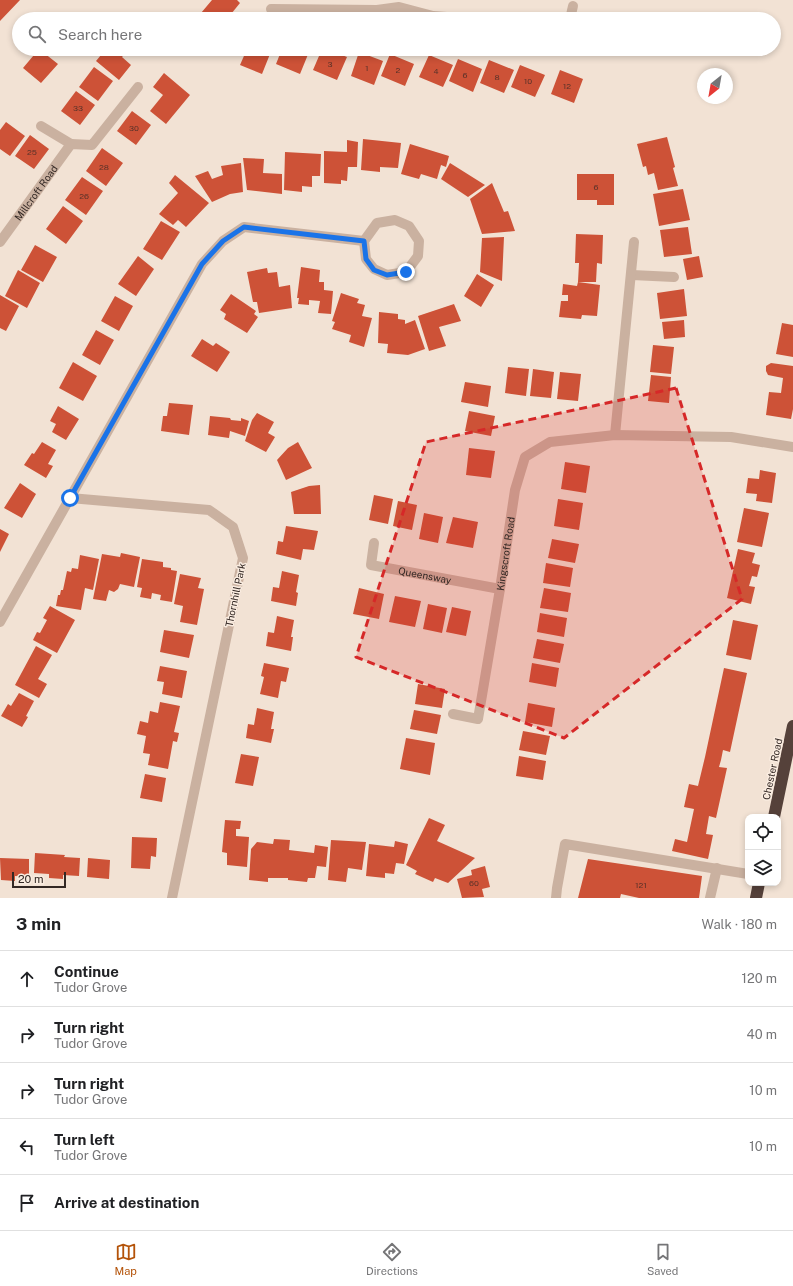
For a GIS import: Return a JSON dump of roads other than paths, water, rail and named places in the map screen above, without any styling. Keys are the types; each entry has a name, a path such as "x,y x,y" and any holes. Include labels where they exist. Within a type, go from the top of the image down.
{"highway":[{"name":"Chester Road","path":"775,814 793,726"},
{"path":"756,898 759,886"}],"street":[{"path":"271,9 299,4 377,10 401,3 423,12"},
{"path":"572,12 573,6"},
{"path":"41,126 71,144 92,145 138,87"},
{"name":"Millcroft Road","path":"0,242 71,144"},
{"path":"395,220 409,226 419,241 418,256 406,272 387,275 374,270 366,259 364,241 376,224 395,220"},
{"path":"0,622 202,264 223,241 244,227 364,241"},
{"path":"615,435 632,275 634,242"},
{"path":"632,275 674,277"},
{"name":"Kingscroft Road","path":"453,714 478,719 515,490 525,457 550,442 615,435 731,436 793,448"},
{"name":"Thornhill Park","path":"70,498 209,510 233,527 243,558 172,898"},
{"name":"Queensway","path":"374,543 371,566 500,589"},
{"path":"556,898 565,844 745,873"},
{"path":"710,898 717,868"}]}
